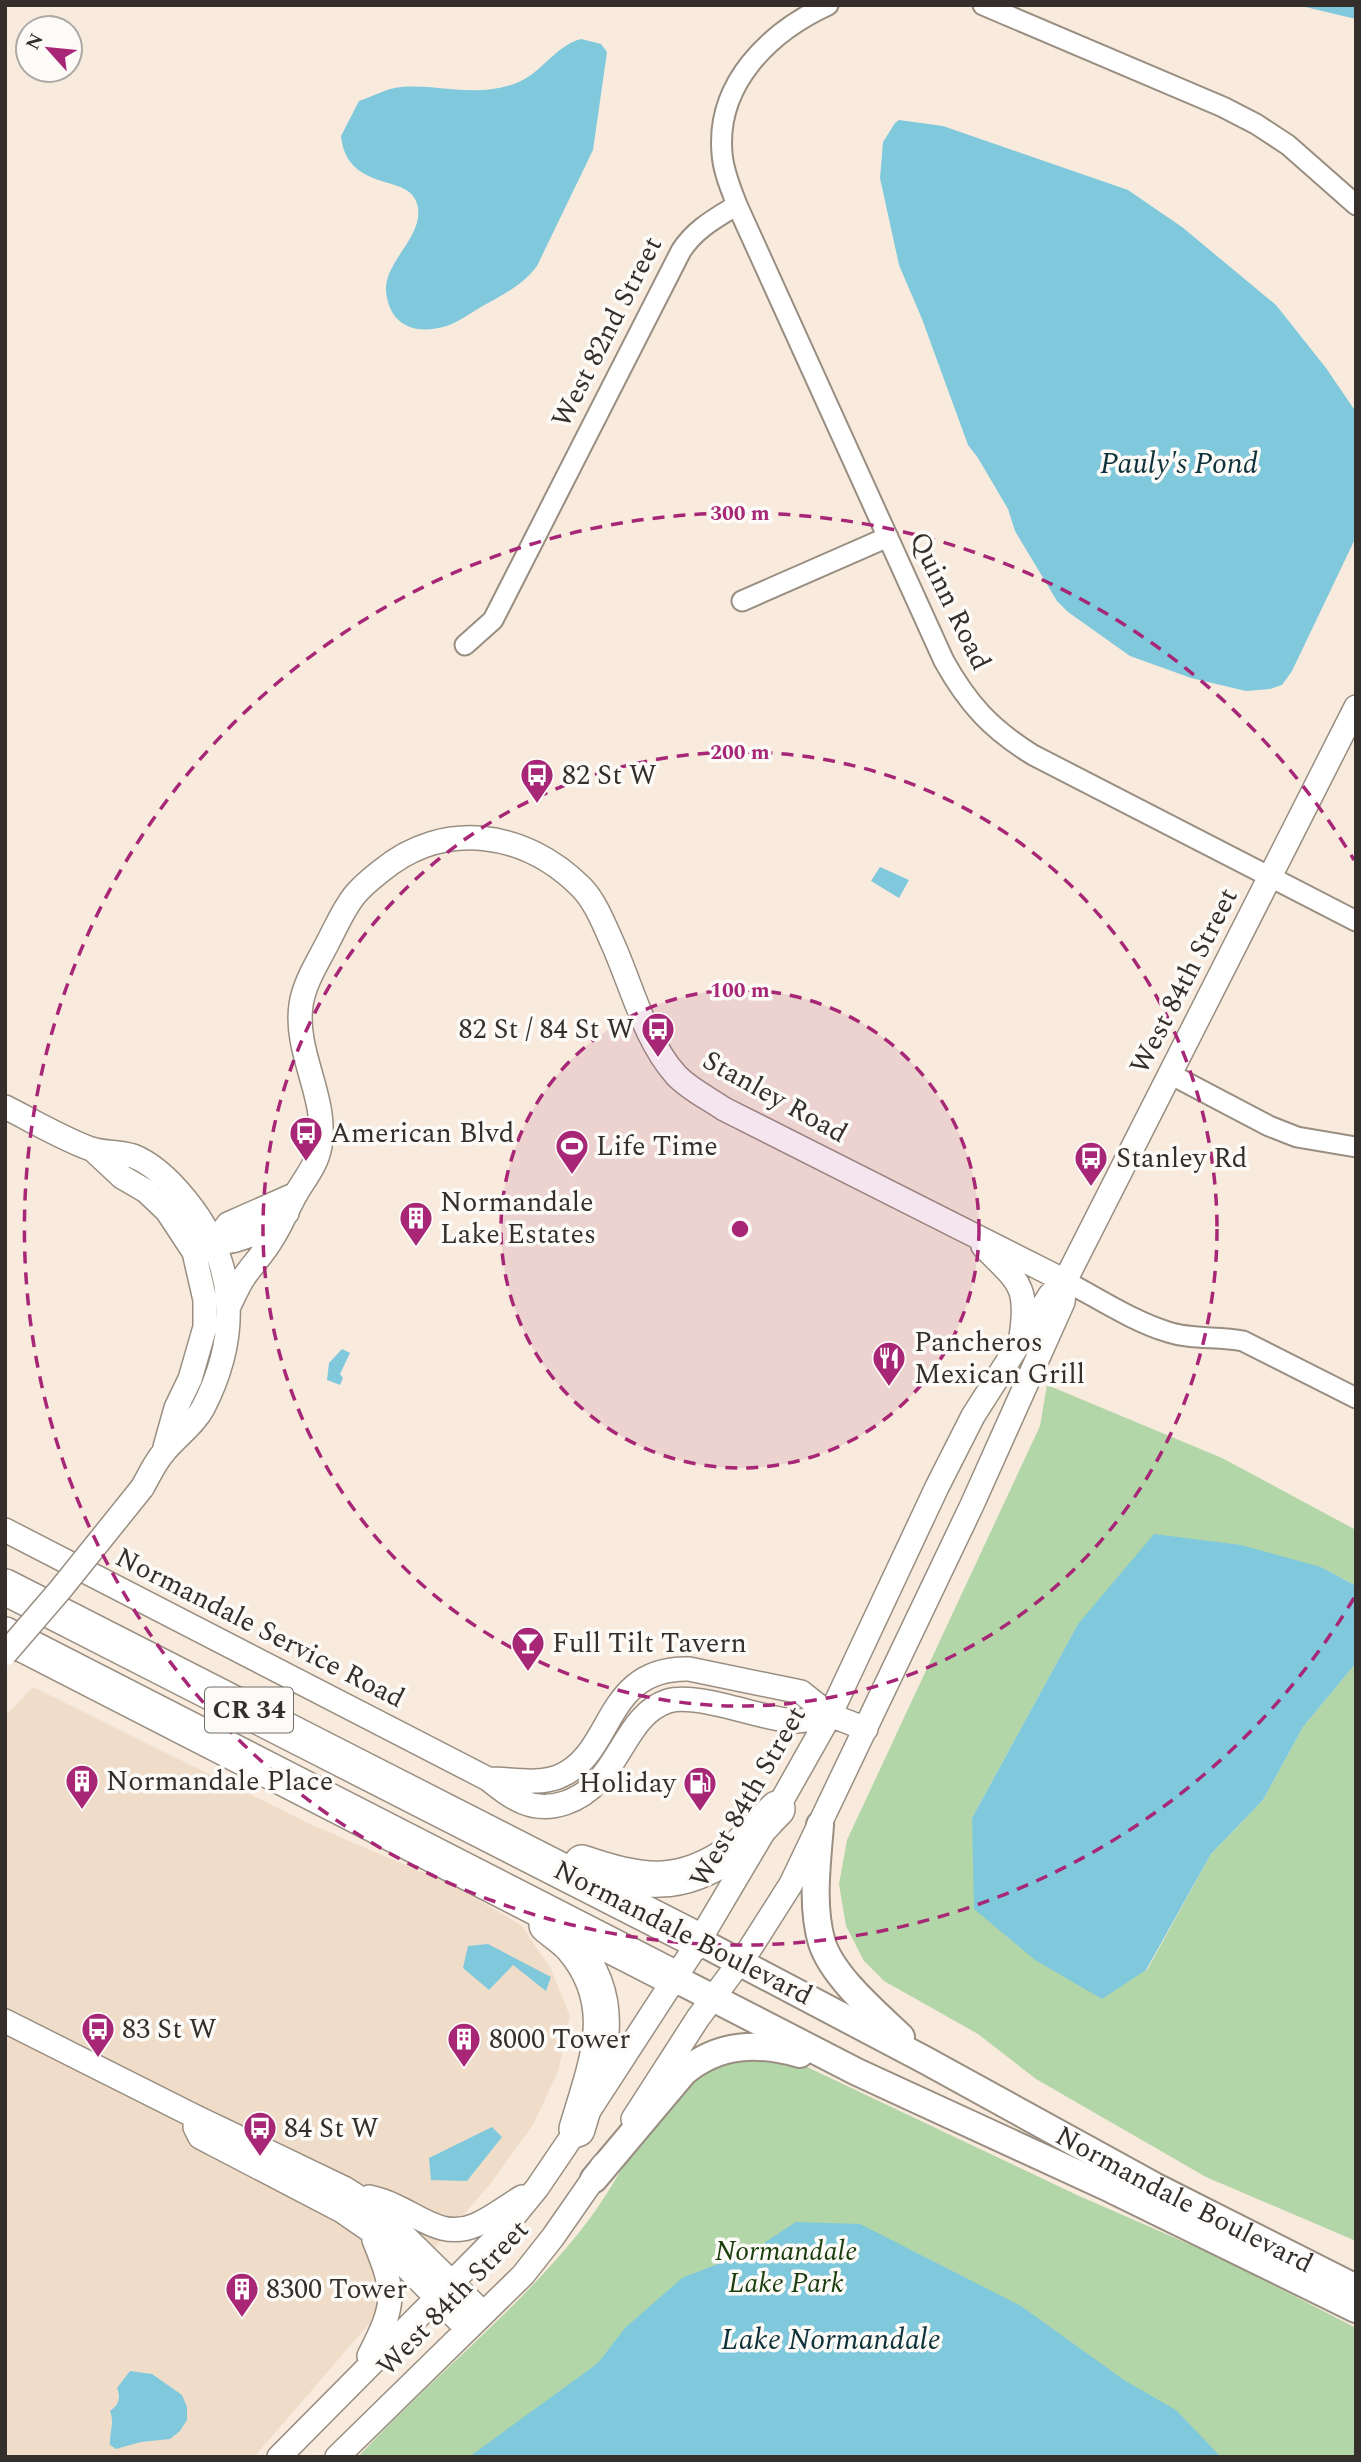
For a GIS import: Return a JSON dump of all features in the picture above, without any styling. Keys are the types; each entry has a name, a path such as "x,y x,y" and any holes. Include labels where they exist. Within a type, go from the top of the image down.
{"highway":[{"name":"Normandale Boulevard","path":"5,1587 699,1941"},
{"name":"Normandale Boulevard","path":"5,1635 674,1978"},
{"path":"492,1834 621,1876 650,1880 680,1878 707,1868 736,1850 777,1809"},
{"path":"507,1892 572,1945 597,1986 603,2023 600,2049 577,2129"}],"main road":[{"path":"820,1825 816,1899 823,1946 848,1985 925,2060"},
{"name":"Normandale Boulevard","path":"699,1941 925,2060 1154,2186 1356,2288"},
{"name":"Normandale Boulevard","path":"674,1978 857,2072 1111,2189 1356,2309"},
{"path":"594,2179 684,2072 711,2054 750,2045 776,2047 857,2072"}],"street":[{"path":"737,205 722,155 722,126 729,97 743,72 764,48 790,27 828,5"},
{"path":"983,5 1223,107 1256,124 1288,145 1356,205"},
{"name":"Quinn Road","path":"737,205 960,690 981,715 1005,737 1032,755 1356,922"},
{"name":"West 82nd Street","path":"465,645 493,620 681,251 690,237 737,205"},
{"path":"742,601 888,537"},
{"name":"West 84th Street","path":"337,2457 523,2275 594,2179 712,1998 791,1884 972,1506 1063,1302 1065,1282 1356,707"},
{"name":"Stanley Road","path":"292,1203 312,1171 320,1145 317,1098 300,1039 301,1001 307,984 355,895 397,858 423,845 444,839 484,839 518,846 535,853 561,869 584,889 601,918 652,1038 665,1060 686,1083 723,1109 1065,1282"},
{"path":"1170,1074 1269,1126 1288,1133 1356,1147"},
{"path":"5,1107 92,1149 133,1157 157,1171 180,1192 199,1216 204,1247 205,1327 190,1379 176,1408 163,1453"},
{"path":"204,1247 228,1224 292,1203"},
{"path":"229,1306 242,1279 271,1242 292,1203"},
{"path":"972,1234 1015,1279 1022,1290 1025,1310 1020,1340"},
{"path":"5,1654 142,1488 163,1453 201,1412 215,1384 224,1354 229,1306 225,1273 204,1247"},
{"path":"1065,1282 1169,1332 1189,1336 1226,1337 1251,1345 1356,1398"},
{"name":"West 84th Street","path":"279,2457 497,2237 537,2188 577,2129 699,1941 777,1809 830,1715 973,1416 1050,1295 1065,1282"},
{"name":"Normandale Service Road","path":"5,1530 488,1779 513,1800 535,1807 556,1806 578,1799 595,1786 608,1771 640,1721 667,1701 683,1699 794,1721 830,1715"},
{"name":"Normandale Service Road","path":"488,1779 541,1782 571,1771 584,1759 628,1692 642,1680 673,1669 689,1669 801,1692 830,1715"},
{"path":"830,1715 866,1729"},
{"path":"5,2021 344,2188 396,2206 438,2228 454,2230 475,2225 537,2188"},
{"path":"196,2117 195,2127 200,2137 342,2211 445,2291"},
{"path":"344,2188 377,2209 445,2291 475,2321"},
{"path":"359,2375 382,2330 389,2311 391,2294 390,2280 371,2231"}],"shaded area":[{"path":"33,1687 310,1824 455,1886 521,1925 550,1967 570,2016 558,2072 533,2125 491,2183 254,2457 5,2457 5,1716"}],"green space":[{"path":"1047,1385 1222,1458 1356,1530 1356,1586 1321,1567 1078,1624 972,1818 1147,1970 1211,1854 1263,1800 1303,1727 1356,1663 1356,2241 1206,2177 1036,2079 978,2034 884,1981 864,1961 846,1926 839,1884 847,1840 1040,1426"},
{"name":"Normandale Lake Park","path":"776,2055 805,2066 1077,2195 1221,2258 1356,2328 1356,2457 358,2457 528,2290 555,2260 581,2230 652,2121 684,2082 709,2063"}],"water":[{"path":"1297,5 1356,5 1356,19"},
{"path":"581,39 601,44 607,52 593,150 537,266 511,290 453,323 432,329 413,328 404,324 397,319 388,302 387,280 417,224 416,201 401,187 365,174 354,166 346,154 341,136 359,101 401,87 484,90 514,84 524,80 563,48"},
{"name":"Pauly's Pond","path":"899,120 943,126 1128,190 1182,227 1276,305 1326,368 1356,412 1356,537 1292,671 1282,685 1246,691 1191,678 1130,656 1068,612 1057,601 1015,531 1008,509 968,445 922,319 899,265 880,178 883,142"},
{"path":"880,867 909,880 899,898 871,881"},
{"path":"342,1349 350,1353 340,1374 343,1378 340,1385 327,1380 329,1363"},
{"path":"1154,1534 1241,1545 1321,1567 1356,1586 1356,1663 1303,1727 1263,1800 1211,1854 1146,1970 1102,1999 1035,1960 974,1909 972,1818 1078,1624"},
{"path":"488,1944 551,1977 546,1991 513,1965 489,1990 463,1968 468,1946"},
{"path":"492,2127 502,2137 467,2181 431,2180 429,2158"},
{"name":"Lake Normandale","path":"796,2222 860,2224 1021,2306 1124,2380 1176,2410 1221,2457 469,2457 598,2363 625,2328 682,2278 753,2250"},
{"path":"130,2371 152,2374 182,2395 187,2407 187,2420 180,2431 170,2439 141,2442 116,2449 110,2445 110,2411 118,2401 117,2388"}],"place":[{"name":"82 St W","path":"537,805"},
{"name":"82 St / 84 St W","path":"658,1059"},
{"name":"American Blvd","path":"306,1163"},
{"name":"Life Time","path":"572,1176"},
{"name":"Stanley Rd","path":"1091,1188"},
{"name":"Normandale Lake Estates","path":"416,1248"},
{"name":"Pancheros Mexican Grill","path":"889,1388"},
{"name":"Full Tilt Tavern","path":"528,1673"},
{"name":"Normandale Place","path":"82,1811"},
{"name":"Holiday","path":"700,1813"},
{"name":"83 St W","path":"98,2059"},
{"name":"8000 Tower","path":"464,2069"},
{"name":"84 St W","path":"260,2158"},
{"name":"8300 Tower","path":"242,2319"}]}
